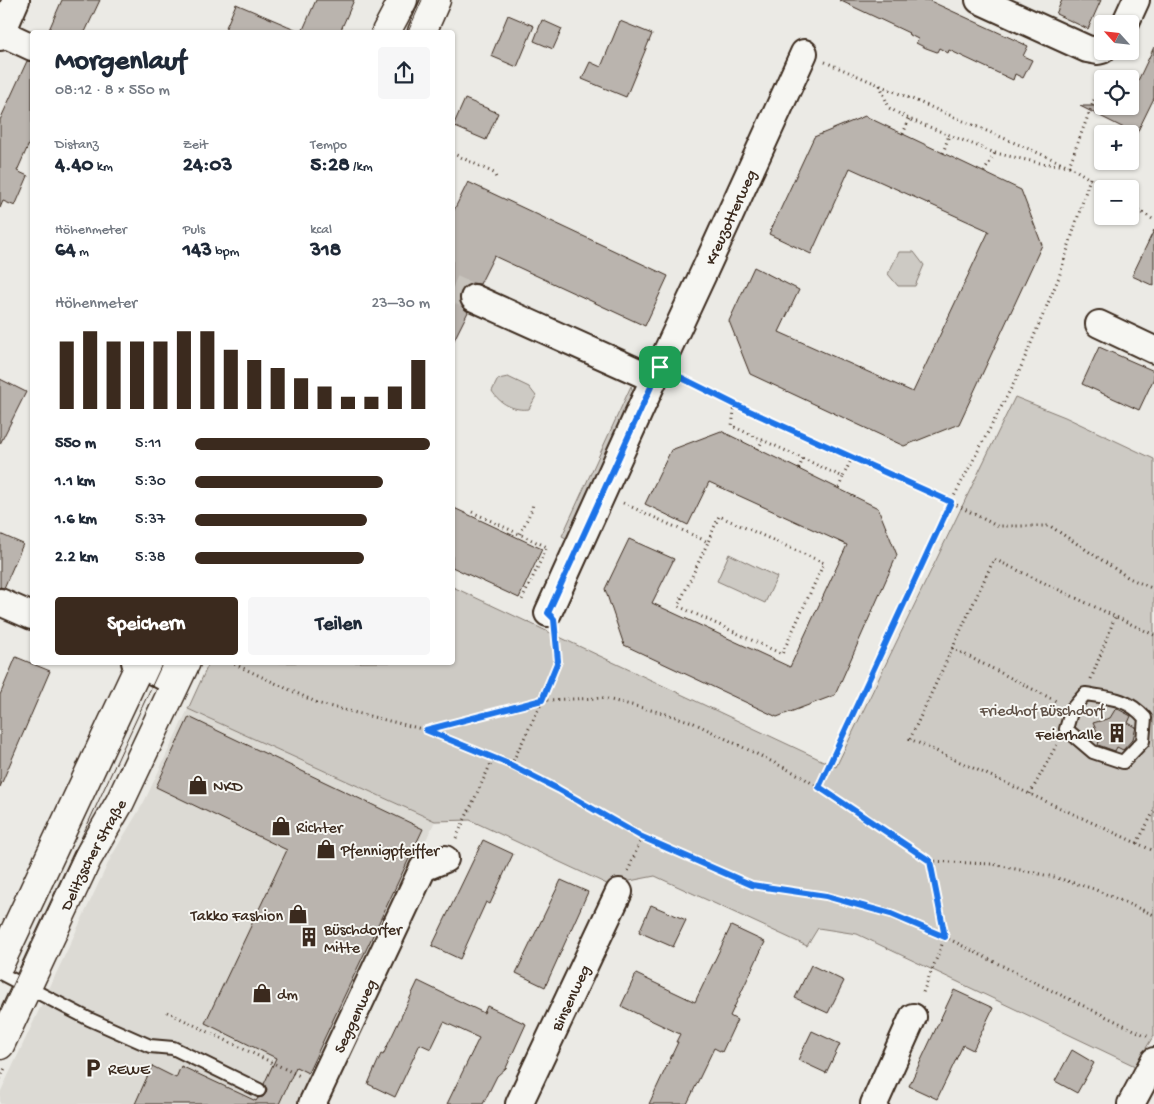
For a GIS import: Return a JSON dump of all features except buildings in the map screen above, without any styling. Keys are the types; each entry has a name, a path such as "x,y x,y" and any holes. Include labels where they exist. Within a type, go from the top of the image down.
{"main road":[{"path":"387,30 403,0"},
{"path":"423,30 436,0"},
{"path":"0,963 138,665"},
{"name":"Delitzscher Straße","path":"0,1045 87,859 120,802 181,673"}],"street":[{"path":"16,0 1,34 30,46"},
{"path":"979,0 1087,49 1094,50"},
{"path":"1129,15 1136,0"},
{"name":"Kreuzotterweg","path":"548,613 804,53"},
{"path":"474,298 657,373"},
{"path":"1099,324 1154,350"},
{"path":"0,602 30,615"},
{"path":"147,665 181,673"},
{"name":"Seggenweg","path":"316,1095 423,868 445,859"},
{"name":"Binsenweg","path":"520,1104 619,892"},
{"path":"874,1104 913,1017"},
{"path":"1131,1104 1154,1061"}],"lane":[{"path":"1085,694 1116,699 1136,707 1145,718 1148,743 1123,762 1093,752 1066,729 1072,709 1085,694"},
{"path":"0,973 89,1019 150,1046 173,1048 259,1090"}],"path":[{"path":"804,53 1069,166 1094,181"},
{"path":"880,85 889,108 909,119 995,153 1040,163 1069,166"},
{"path":"1069,166 1094,100"},
{"path":"903,134 909,119"},
{"path":"943,153 949,135"},
{"path":"984,172 995,153"},
{"path":"455,154 494,173 497,180"},
{"path":"819,787 951,502 1015,381 1060,277 1090,178"},
{"path":"1139,210 1154,220"},
{"path":"657,373 734,404 951,502 997,526 1050,526 1129,578 1154,589"},
{"path":"734,404 732,426 843,477"},
{"path":"758,449 762,440"},
{"path":"798,468 803,458"},
{"path":"838,488 852,458"},
{"path":"602,494 708,542"},
{"path":"520,534 533,503"},
{"path":"472,512 547,546"},
{"path":"719,516 824,563 782,654 678,606 708,542 719,516"},
{"path":"522,600 548,543 551,544"},
{"path":"1154,635 994,559 910,739 1154,851"},
{"path":"511,765 558,661 554,619 548,613"},
{"path":"1085,694 1115,616"},
{"path":"952,648 1072,709"},
{"path":"236,665 320,704 426,730 494,757 558,789 642,837 752,885 826,896 891,914 945,937 1154,1039"},
{"path":"426,730 542,700 603,698 692,722 801,776 930,861 992,864 1054,877 1094,889 1154,915"},
{"path":"1030,794 1066,729"},
{"path":"445,859 494,757"},
{"path":"1137,843 1154,811"},
{"path":"619,892 642,837"},
{"path":"913,1017 945,937 930,861"},
{"path":"167,1012 316,1095"}],"shaded area":[{"path":"188,709 435,821 301,1104 0,1104 0,1093 111,857 144,802"}],"green space":[{"path":"899,252 914,252 924,265 915,286 898,286 888,274"},
{"path":"508,377 529,387 536,396 529,409 513,408 495,396 492,391 498,379"},
{"path":"631,386 634,395 570,540 562,536"},
{"name":"Friedhof Büschdorf","path":"1015,397 1065,417 1154,459 1154,1035 1135,1066 857,934 818,928 807,946 655,876 609,885 470,820 435,821 188,709 208,665 455,665 455,588 836,767"},
{"path":"729,554 777,577 765,603 717,581"}],"tunnel":[{"path":"455,289 474,298"}],"tram line":[{"path":"409,30 422,0"},
{"path":"0,1013 162,665"}],"place":[{"name":"Feierhalle","path":"1117,733"},
{"name":"NKD","path":"198,785"},
{"name":"Richter","path":"281,826"},
{"name":"Pfennigpfeiffer","path":"326,849"},
{"name":"Takko Fashion","path":"298,914"},
{"name":"Büschdorfer Mitte","path":"309,937"},
{"name":"dm","path":"262,993"},
{"name":"REWE","path":"93,1068"}],"route":[{"path":"660,367 734,404 951,502 819,787 930,861 945,937 891,914 826,896 752,885 642,837 558,789 511,765 426,730 542,700 558,661 554,619 548,613 660,367"}]}
